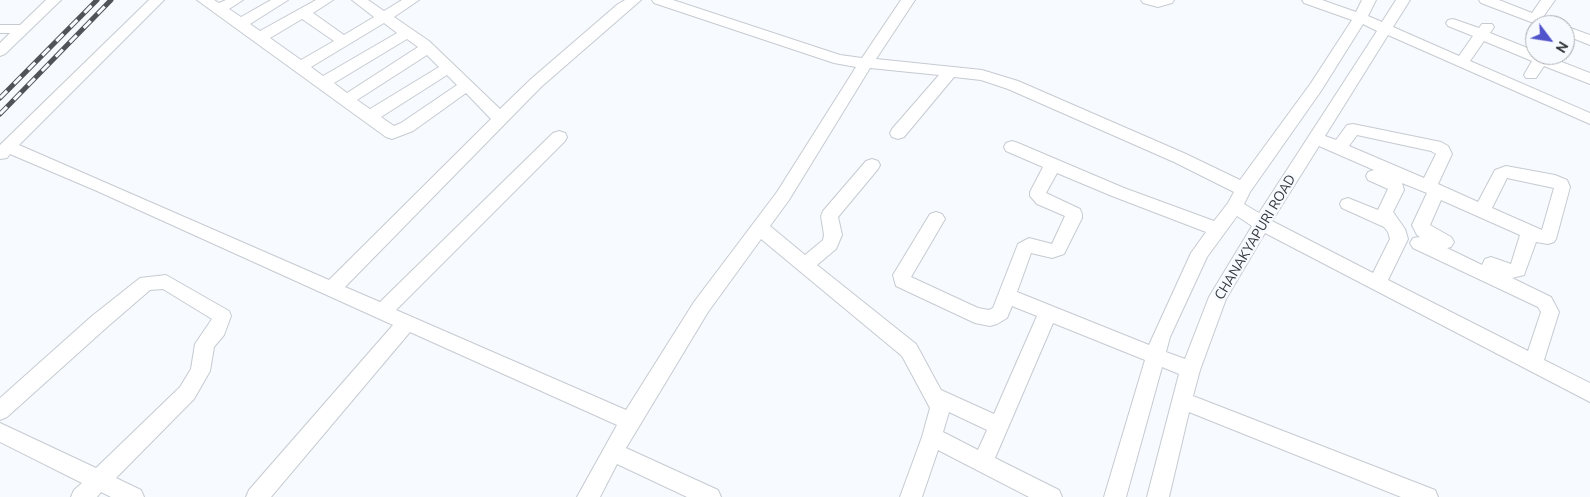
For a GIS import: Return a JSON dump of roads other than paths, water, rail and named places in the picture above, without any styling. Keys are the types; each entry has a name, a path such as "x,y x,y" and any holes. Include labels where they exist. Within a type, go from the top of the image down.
{"street":[{"path":"0,51 54,0"},
{"path":"157,0 4,151 103,187 630,421"},
{"path":"204,0 241,23 392,133 398,131 466,86"},
{"path":"219,9 236,0"},
{"path":"241,23 281,0"},
{"path":"260,37 326,0"},
{"path":"359,0 427,48 501,119"},
{"path":"301,67 412,0"},
{"path":"332,289 536,83 634,0"},
{"path":"659,0 839,60 982,75 1013,85 1180,158 1243,188"},
{"path":"588,497 630,421 701,308 783,196 866,63 908,0"},
{"path":"1148,0 1158,3 1164,3 1167,0"},
{"path":"1310,0 1360,18 1590,119"},
{"path":"1115,497 1162,337 1200,253 1235,206 1243,188 1316,87 1360,18 1369,0"},
{"name":"CHANAKYAPURI ROAD","path":"1158,497 1190,370 1218,297 1402,0"},
{"path":"1486,0 1525,15"},
{"path":"1538,15 1548,0"},
{"path":"303,13 344,41"},
{"path":"1453,23 1485,30 1525,49"},
{"path":"0,29 23,30"},
{"path":"1461,63 1485,30"},
{"path":"323,83 407,33"},
{"path":"1575,34 1590,40"},
{"path":"346,100 427,48"},
{"path":"1531,75 1537,65"},
{"path":"1559,65 1590,79"},
{"path":"369,117 447,68"},
{"path":"898,134 950,72"},
{"path":"1339,148 1353,130 1436,146 1442,150 1444,154 1421,225 1423,230 1508,272 1518,270 1530,232"},
{"path":"382,312 558,137"},
{"path":"1313,142 1339,148 1482,211 1542,237 1548,237 1550,234 1562,188 1561,184 1555,181 1506,172 1501,174 1482,211"},
{"path":"1313,142 1396,186 1396,190 1385,212 1389,222"},
{"path":"1012,147 1217,229"},
{"path":"936,219 902,275 902,282 975,315 990,318 1000,313 1024,249 1029,245 1052,251 1058,249 1073,218 1074,214 1068,210 1043,200 1038,196 1038,192 1052,164"},
{"path":"804,265 830,244 833,235 829,216 872,165"},
{"path":"1348,204 1389,222 1396,229 1398,239 1377,284"},
{"path":"1235,206 1262,224 1590,392"},
{"path":"760,228 909,350 940,406 932,437 911,497"},
{"path":"1419,243 1545,302 1550,312 1533,364"},
{"path":"0,411 99,322 146,283 166,282 222,316 217,330 205,344 200,371 187,393 82,497"},
{"path":"1006,296 1190,370"},
{"path":"983,463 1048,313"},
{"path":"257,497 406,322"},
{"path":"934,396 999,426"},
{"path":"1182,400 1427,497"},
{"path":"0,432 133,497"},
{"path":"932,437 1051,497"},
{"path":"613,452 710,497"}],"railway":[{"path":"0,98 97,0"},
{"path":"0,114 111,0"}]}
